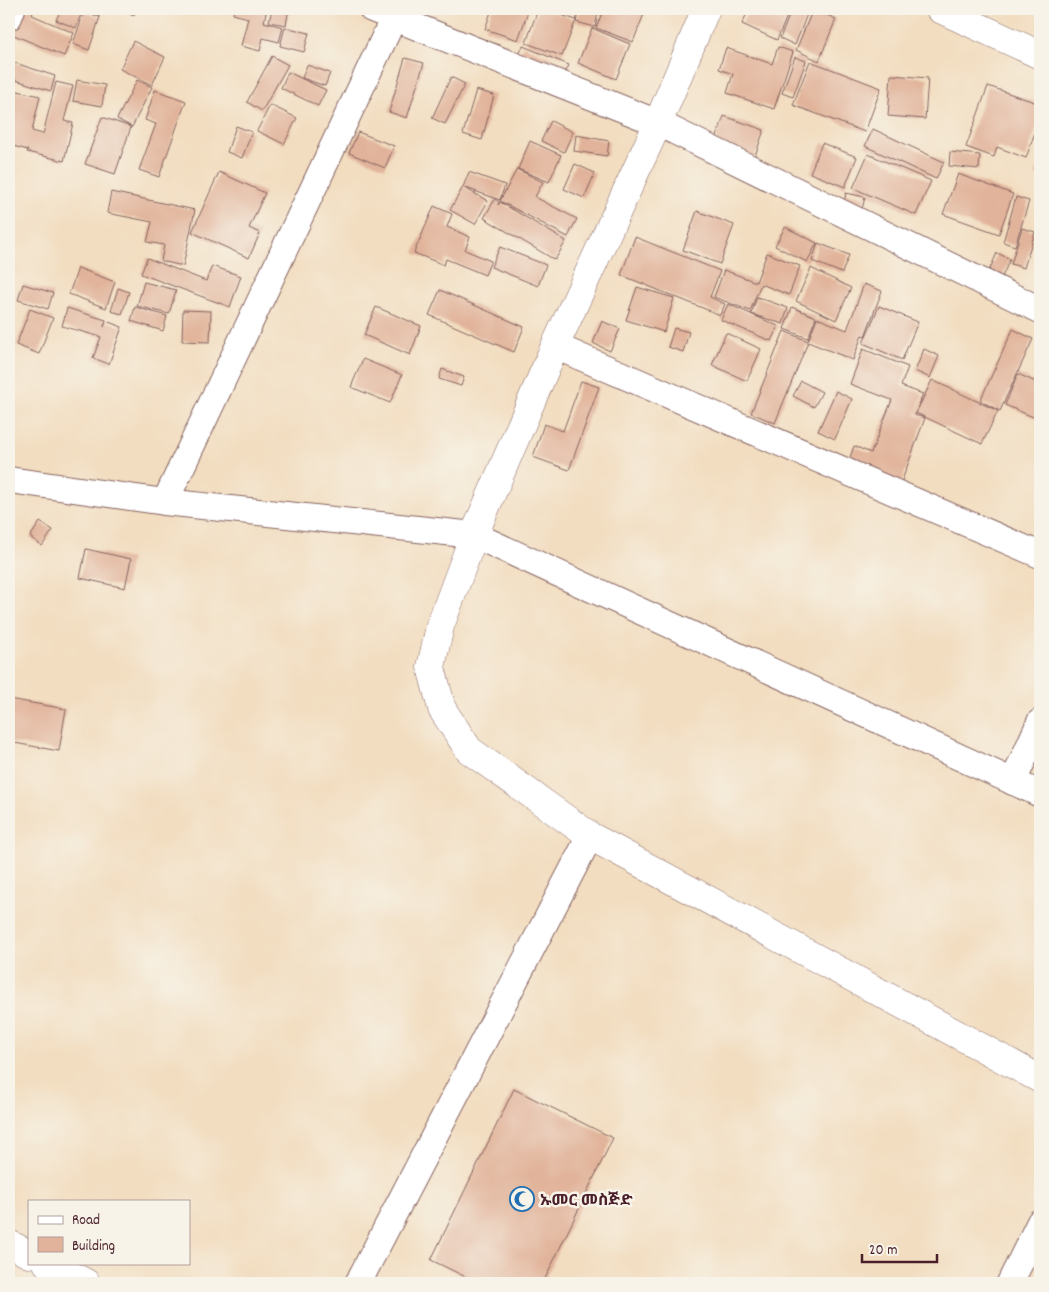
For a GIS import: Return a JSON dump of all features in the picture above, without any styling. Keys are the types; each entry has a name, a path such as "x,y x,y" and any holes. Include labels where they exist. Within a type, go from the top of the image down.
{"street":[{"path":"9,17 12,9"},
{"path":"706,9 658,123 555,346 474,535 440,626 431,667 442,709 469,750 590,836 1040,1079"},
{"path":"940,9 1040,55"},
{"path":"165,502 388,12 658,123 1040,310"},
{"path":"555,346 1040,555"},
{"path":"9,480 165,502 474,535 1040,794"},
{"path":"1013,782 1040,722"},
{"path":"358,1283 590,836"},
{"path":"1010,1283 1040,1222"},
{"path":"9,1244 28,1254"},
{"path":"49,1264 86,1283"}],"building":[{"path":"19,9 34,9 32,15 74,33 64,56 9,33"},
{"path":"61,9 83,9 76,28 56,20"},
{"path":"124,9 136,9 134,15"},
{"path":"235,9 267,9 264,22 283,27 279,42 263,38 260,51 241,46 248,18 233,14"},
{"path":"272,9 289,9 286,25 269,22"},
{"path":"492,9 529,9 518,40 485,29"},
{"path":"538,9 544,9 576,20 562,56 526,43"},
{"path":"579,9 598,13 595,27 576,22"},
{"path":"592,9 646,9 633,42 596,28 602,13"},
{"path":"749,9 790,9 777,40 742,24"},
{"path":"792,9 809,9 795,45 780,38"},
{"path":"813,9 836,19 819,61 796,50"},
{"path":"84,12 100,17 89,50 73,44"},
{"path":"285,27 309,33 304,52 280,46"},
{"path":"592,28 630,44 616,79 578,63"},
{"path":"133,41 165,57 152,85 120,69"},
{"path":"523,46 569,65 561,83 515,63"},
{"path":"778,47 793,52 774,109 727,93 733,74 719,69 726,48 772,64"},
{"path":"272,56 288,65 262,111 247,102"},
{"path":"795,57 806,61 793,97 782,93"},
{"path":"405,58 424,63 407,118 389,112"},
{"path":"9,61 55,76 51,91 9,78"},
{"path":"810,61 881,88 865,132 793,105"},
{"path":"307,65 330,73 325,86 302,78"},
{"path":"288,72 326,90 318,106 281,88"},
{"path":"891,75 928,78 925,119 888,116"},
{"path":"451,77 465,84 445,124 432,118"},
{"path":"77,80 105,85 102,106 73,101"},
{"path":"137,80 152,87 132,127 117,119"},
{"path":"56,82 73,86 64,121 73,123 64,161 27,152 28,150 9,145 9,89 40,96 32,131 43,134"},
{"path":"988,86 1040,104 1040,118 1026,158 997,147 994,157 966,147"},
{"path":"155,90 186,101 159,177 139,170 156,124 145,120"},
{"path":"476,90 494,95 482,140 463,134"},
{"path":"270,105 297,118 284,144 257,131"},
{"path":"724,116 764,130 751,167 711,153"},
{"path":"102,117 131,127 115,174 85,164"},
{"path":"551,121 573,132 564,152 541,141"},
{"path":"236,126 252,132 242,158 227,152"},
{"path":"873,129 944,162 936,179 865,146"},
{"path":"358,132 394,146 385,168 349,153"},
{"path":"576,135 609,141 607,156 574,151"},
{"path":"530,141 561,155 549,182 518,169"},
{"path":"822,143 857,157 845,187 810,173"},
{"path":"950,152 980,155 979,169 949,166"},
{"path":"868,154 931,181 916,215 853,188"},
{"path":"1040,163 1040,177 1035,175"},
{"path":"575,164 595,173 584,198 564,189"},
{"path":"517,169 543,182 535,197 577,219 568,237 500,201"},
{"path":"219,172 265,193 249,228 260,233 249,258 192,232"},
{"path":"469,172 505,185 500,200 463,187"},
{"path":"958,174 1013,194 999,234 943,214"},
{"path":"463,187 488,201 475,224 450,210"},
{"path":"111,192 195,210 183,266 161,261 164,245 147,242 152,222 107,213"},
{"path":"846,193 865,197 859,222 841,217"},
{"path":"1016,197 1029,201 1015,246 1003,242"},
{"path":"495,199 499,202 498,205 500,202 566,241 555,260 484,218"},
{"path":"434,206 452,214 447,227 470,237 465,250 491,261 485,275 446,259 444,265 414,253"},
{"path":"697,211 734,225 720,264 683,250"},
{"path":"785,227 817,243 807,262 775,246"},
{"path":"1022,228 1035,232 1024,268 1011,264"},
{"path":"635,237 720,271 710,297 725,304 720,315 621,275"},
{"path":"818,243 849,255 842,273 812,261"},
{"path":"500,247 546,265 538,286 491,267"},
{"path":"767,253 800,266 789,295 761,284 750,311 714,297 724,270 756,282"},
{"path":"997,253 1010,259 998,286 985,280"},
{"path":"147,258 206,281 212,266 241,276 230,307 141,274"},
{"path":"78,268 115,282 106,308 69,294"},
{"path":"811,268 851,288 836,320 796,301"},
{"path":"144,282 176,290 169,314 137,306"},
{"path":"23,284 53,293 48,309 18,300"},
{"path":"864,284 882,291 865,336 862,335 853,360 808,342 775,423 751,413 784,331 808,341 817,318 847,330"},
{"path":"637,287 674,298 664,332 626,320"},
{"path":"118,288 129,292 122,314 111,311"},
{"path":"440,290 524,327 514,352 429,315"},
{"path":"757,297 788,308 783,324 751,314"},
{"path":"728,304 778,326 771,341 721,320"},
{"path":"879,306 918,322 902,360 863,343"},
{"path":"135,307 167,316 163,331 131,321"},
{"path":"376,307 421,326 410,355 364,335"},
{"path":"792,307 816,317 808,338 784,329"},
{"path":"67,308 106,320 104,327 106,321 122,327 109,364 93,358 101,337 62,326"},
{"path":"30,309 53,318 39,354 16,345"},
{"path":"183,310 211,311 210,342 182,341"},
{"path":"602,321 620,329 610,351 593,343"},
{"path":"674,328 689,332 683,352 668,347"},
{"path":"1013,329 1033,339 1000,411 980,401"},
{"path":"726,333 761,349 747,381 712,365"},
{"path":"863,349 908,367 901,386 923,394 915,415 925,418 901,483 848,463 854,446 871,453 892,400 850,384"},
{"path":"924,349 939,356 930,378 915,371"},
{"path":"363,359 402,375 390,403 351,387"},
{"path":"442,369 464,377 461,386 439,379"},
{"path":"1018,374 1040,384 1040,420 1005,405"},
{"path":"932,380 998,411 982,444 916,413"},
{"path":"581,381 599,387 569,470 533,457 544,424 563,431"},
{"path":"801,381 822,392 814,407 793,396"},
{"path":"836,391 852,399 835,439 818,431"},
{"path":"40,522 53,530 42,546 30,537"},
{"path":"86,549 131,559 125,588 80,578"},
{"path":"9,699 66,709 59,751 9,742"},
{"name":"ኡመር መስጅድ","path":"514,1089 613,1138 543,1283 478,1283 431,1260"}],"place":[{"name":"ኡመር መስጅድ","path":"522,1199"}]}
